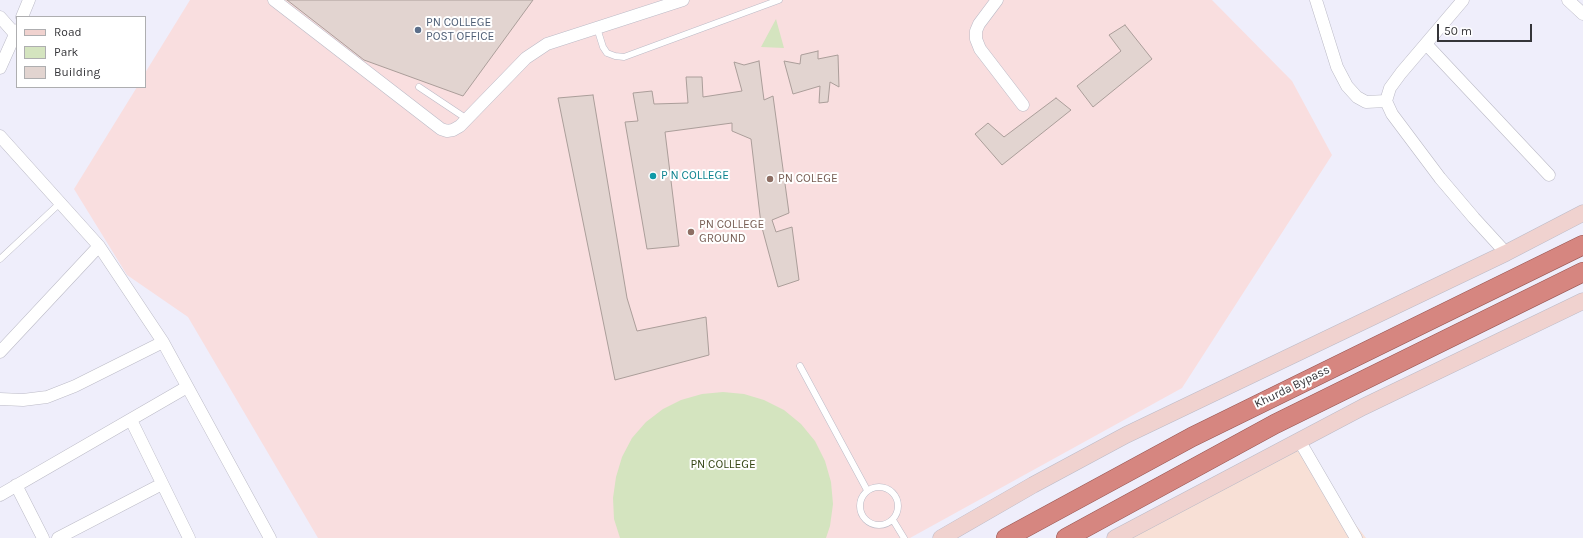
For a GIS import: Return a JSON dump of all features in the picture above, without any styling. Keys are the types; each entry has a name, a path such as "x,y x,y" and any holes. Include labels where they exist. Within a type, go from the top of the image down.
{"highway":[{"name":"Khurda Bypass","path":"1006,538 1192,437 1583,246"},
{"path":"1066,538 1275,424 1583,272"}],"main road":[{"path":"941,538 1033,485 1126,435 1506,253 1583,212"},
{"path":"1115,538 1370,403 1583,301"}],"street":[{"path":"22,16 29,0"},
{"path":"274,0 441,129 447,131 453,130 467,119 526,58 547,44 683,0"},
{"path":"997,0 979,24 976,32 976,40 980,49 1023,105"},
{"path":"1316,0 1336,67 1347,86 1357,98 1366,102 1386,101"},
{"path":"1463,0 1390,88 1386,101 1392,114 1440,178 1506,253"},
{"path":"1568,0 1583,14"},
{"path":"0,17 16,32 0,68"},
{"path":"1426,44 1549,175"},
{"path":"0,136 99,246 163,342 270,538"},
{"path":"0,352 99,246"},
{"path":"0,398 23,400 47,397 75,386 163,342"},
{"path":"0,495 187,387"},
{"path":"131,420 189,538"},
{"path":"1298,440 1356,538"},
{"path":"58,538 162,484"},
{"path":"16,485 43,538"}],"lane":[{"path":"597,28 607,53 624,57 779,0"},
{"path":"419,87 467,119"},
{"path":"0,259 60,203"},
{"path":"800,366 867,490"},
{"path":"879,486 886,487 896,495 899,501 899,508 893,520 881,525 869,522 864,518 861,512 861,500 867,490 879,486"},
{"path":"893,520 904,538"}],"shaded area":[{"name":"PN COLLEGE GROUND","path":"190,0 1212,0 1292,81 1332,155 1182,388 910,538 318,538 188,317 127,275 74,189 136,88 146,88 146,71"},
{"path":"1290,441 1366,538 1130,538"}],"green space":[{"path":"776,19 784,48 761,47"},
{"name":"PN COLLEGE","path":"723,392 744,394 764,400 784,410 801,424 815,441 825,461 831,482 833,504 830,526 826,538 620,538 614,519 613,498 616,477 622,457 632,438 646,422 663,409 681,400 702,394"}],"building":[{"name":"PN COLLEGE POST OFFICE","path":"287,0 533,0 463,96 364,60"},
{"path":"1125,25 1152,59 1093,107 1077,86 1121,51 1109,35"},
{"path":"818,51 818,59 838,55 839,87 830,82 828,102 819,103 820,86 793,94 784,61 800,64 801,55"},
{"name":"P N COLLEGE","path":"759,61 764,100 773,96 789,213 772,220 776,232 792,227 799,280 778,287 761,224 751,139 732,131 732,123 665,132 679,246 647,249 625,122 638,121 633,93 652,91 654,104 688,103 686,77 702,77 703,97 742,91 734,62 744,65"},
{"path":"593,95 627,298 637,331 706,317 709,355 615,380 558,98"},
{"path":"1056,98 1071,110 1002,165 975,134 988,123 1004,137"}],"place":[{"name":"PN COLLEGE POST OFFICE","path":"418,30"},
{"name":"P N COLLEGE","path":"653,176"},
{"name":"PN COLEGE","path":"770,179"},
{"name":"PN COLLEGE GROUND","path":"691,232"}]}
